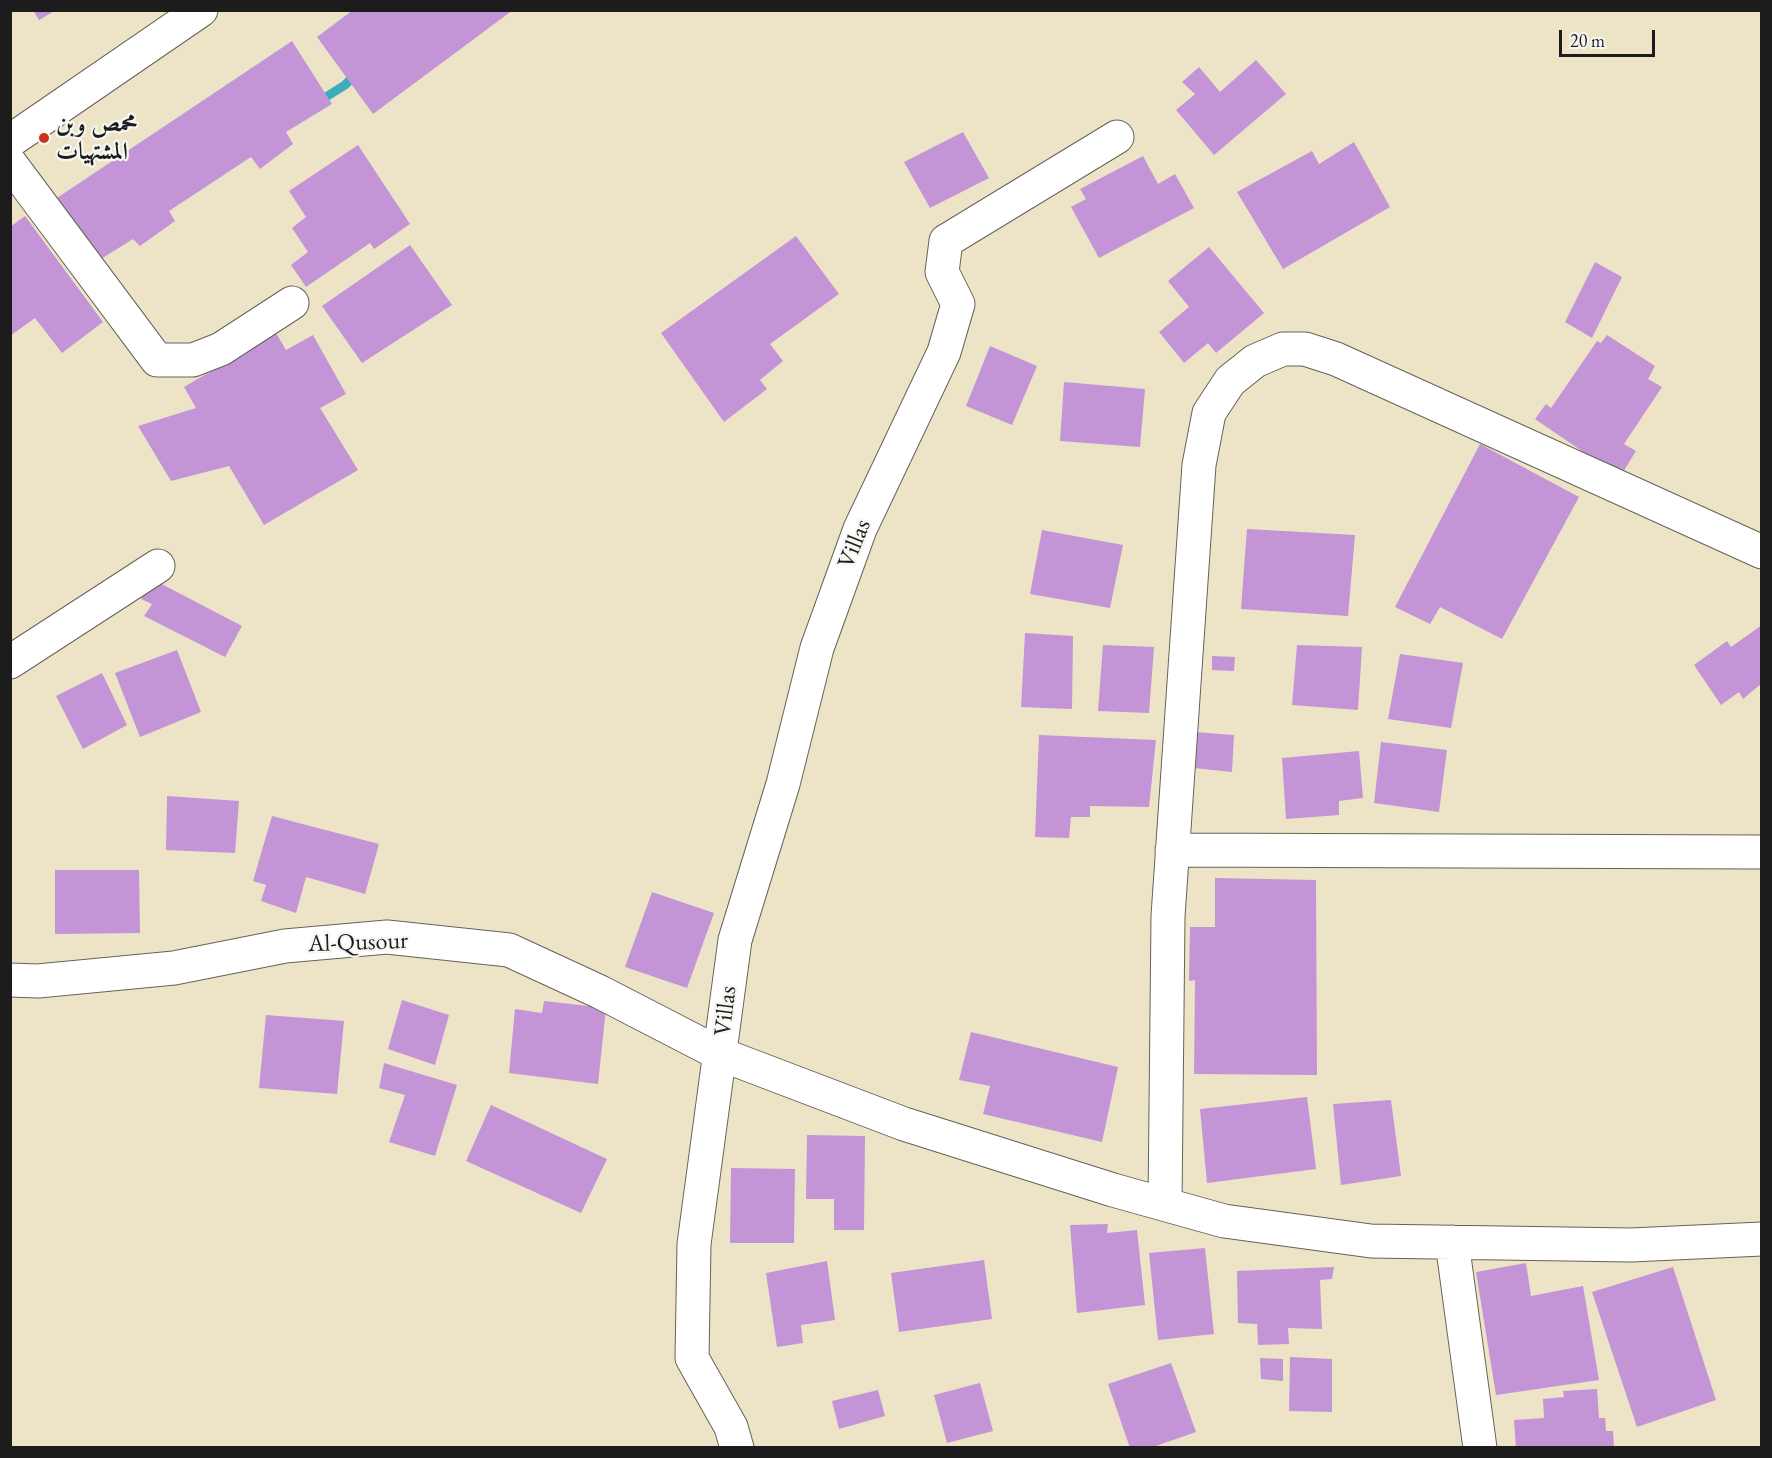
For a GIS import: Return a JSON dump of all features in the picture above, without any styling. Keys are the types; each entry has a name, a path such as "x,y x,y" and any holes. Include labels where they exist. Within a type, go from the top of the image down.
{"street":[{"path":"10,141 201,10"},
{"name":"Villas","path":"720,1054 735,940 783,784 817,648 860,529 944,352 958,304 942,272 946,241 1117,137"},
{"path":"10,163 157,360 193,360 221,350 292,303"},
{"path":"1165,1204 1168,916 1199,465 1209,413 1230,381 1255,361 1283,349 1305,349 1336,358 1761,552"},
{"path":"10,662 158,566"},
{"path":"1173,850 1761,852"},
{"name":"Al-Qusour","path":"10,980 38,981 174,968 285,946 387,937 509,950 600,992 720,1054 904,1124 1224,1221 1371,1241 1674,1244 1761,1239"},
{"path":"720,1054 694,1244 692,1358 731,1427 737,1448"},
{"path":"1452,1242 1480,1448"}],"building":[{"path":"33,10 56,10 39,20"},
{"path":"353,10 513,10 373,114 317,37"},
{"path":"292,41 332,104 286,132 293,144 260,169 251,157 169,211 175,221 140,246 133,239 93,264 51,202"},
{"path":"1256,60 1286,94 1214,155 1176,110 1195,94 1182,82 1199,67 1220,92"},
{"path":"963,132 989,178 930,208 904,162"},
{"path":"1354,142 1390,207 1283,269 1237,192 1312,151 1319,164"},
{"path":"358,145 410,224 374,249 370,243 306,287 291,265 308,252 292,228 306,217 289,191"},
{"path":"1143,156 1158,184 1175,174 1194,208 1099,258 1071,207 1086,199 1080,189"},
{"path":"25,216 103,322 62,353 35,318 10,336 10,227"},
{"path":"796,236 839,294 770,344 783,361 760,380 767,389 724,422 661,333"},
{"path":"410,245 452,305 362,363 322,306"},
{"path":"1209,247 1264,313 1216,353 1208,343 1184,363 1159,332 1189,307 1168,281"},
{"path":"1595,262 1622,277 1592,338 1565,322"},
{"path":"276,333 286,350 313,335 346,394 320,408 358,470 264,525 229,466 171,481 138,426 196,408 184,387"},
{"path":"1607,335 1655,366 1648,379 1662,387 1624,444 1636,451 1620,477 1535,419 1546,404 1551,408 1597,341 1601,343"},
{"path":"990,346 1037,366 1012,425 966,406"},
{"path":"1064,382 1145,389 1140,447 1060,441"},
{"path":"1480,444 1579,497 1502,639 1440,607 1430,624 1395,607"},
{"path":"1247,529 1355,535 1348,616 1241,609"},
{"path":"1042,530 1123,545 1110,608 1030,594"},
{"path":"152,579 242,626 225,657 144,616 152,604 141,599"},
{"path":"1762,625 1762,683 1743,699 1739,692 1721,705 1694,665 1727,641 1731,647"},
{"path":"1025,633 1073,636 1072,709 1021,707"},
{"path":"1103,645 1154,647 1149,713 1098,711"},
{"path":"1297,645 1362,647 1358,710 1292,705"},
{"path":"177,650 201,712 140,737 115,673"},
{"path":"1400,654 1463,663 1451,728 1388,719"},
{"path":"1212,656 1235,657 1234,671 1212,670"},
{"path":"102,673 127,725 83,749 56,696"},
{"path":"1195,732 1234,735 1232,772 1194,768"},
{"path":"1039,735 1156,740 1149,807 1090,806 1090,817 1071,817 1069,838 1035,837"},
{"path":"1381,742 1447,750 1439,812 1374,803"},
{"path":"1359,751 1363,798 1339,801 1339,815 1286,819 1282,758"},
{"path":"167,796 239,801 235,853 166,850"},
{"path":"272,816 379,844 365,894 306,877 296,913 261,901 266,885 253,881"},
{"path":"55,870 139,870 140,933 55,934"},
{"path":"1215,878 1316,880 1317,1075 1194,1074 1195,980 1189,981 1190,927 1215,927"},
{"path":"652,892 714,913 687,988 625,967"},
{"path":"402,1000 449,1015 435,1065 388,1049"},
{"path":"544,1001 606,1008 598,1084 509,1073 515,1009 542,1013"},
{"path":"266,1015 344,1021 337,1094 259,1088"},
{"path":"971,1032 1118,1067 1102,1142 983,1114 990,1086 959,1080"},
{"path":"384,1063 457,1085 435,1156 389,1142 405,1095 379,1088"},
{"path":"1307,1097 1316,1169 1207,1183 1200,1109"},
{"path":"1391,1100 1401,1176 1341,1185 1333,1104"},
{"path":"491,1105 607,1159 581,1213 466,1161"},
{"path":"807,1135 865,1136 864,1230 834,1230 834,1199 806,1199"},
{"path":"731,1168 795,1169 794,1243 730,1243"},
{"path":"1108,1224 1107,1233 1137,1230 1145,1305 1077,1313 1070,1225"},
{"path":"1205,1248 1214,1334 1158,1340 1149,1253"},
{"path":"984,1260 992,1319 899,1332 891,1273"},
{"path":"827,1261 835,1320 801,1325 803,1343 777,1347 766,1273"},
{"path":"1526,1263 1531,1296 1583,1286 1599,1380 1496,1395 1476,1272"},
{"path":"1334,1267 1332,1279 1320,1280 1322,1329 1288,1328 1289,1344 1258,1345 1257,1324 1238,1323 1237,1271"},
{"path":"1673,1267 1716,1400 1637,1427 1592,1292"},
{"path":"1290,1357 1332,1359 1332,1412 1289,1411"},
{"path":"1260,1358 1283,1359 1283,1381 1261,1379"},
{"path":"1171,1363 1196,1432 1150,1448 1130,1448 1108,1384"},
{"path":"980,1383 993,1431 947,1443 934,1395"},
{"path":"1597,1389 1599,1418 1605,1418 1606,1431 1613,1431 1614,1448 1516,1448 1514,1420 1544,1418 1543,1399 1564,1397 1563,1391"},
{"path":"878,1390 885,1416 839,1429 832,1401"}],"waterway":[{"path":"318,102 345,85 357,73"}],"place":[{"name":"محمص وبن المشتهيات","path":"44,138"}]}
